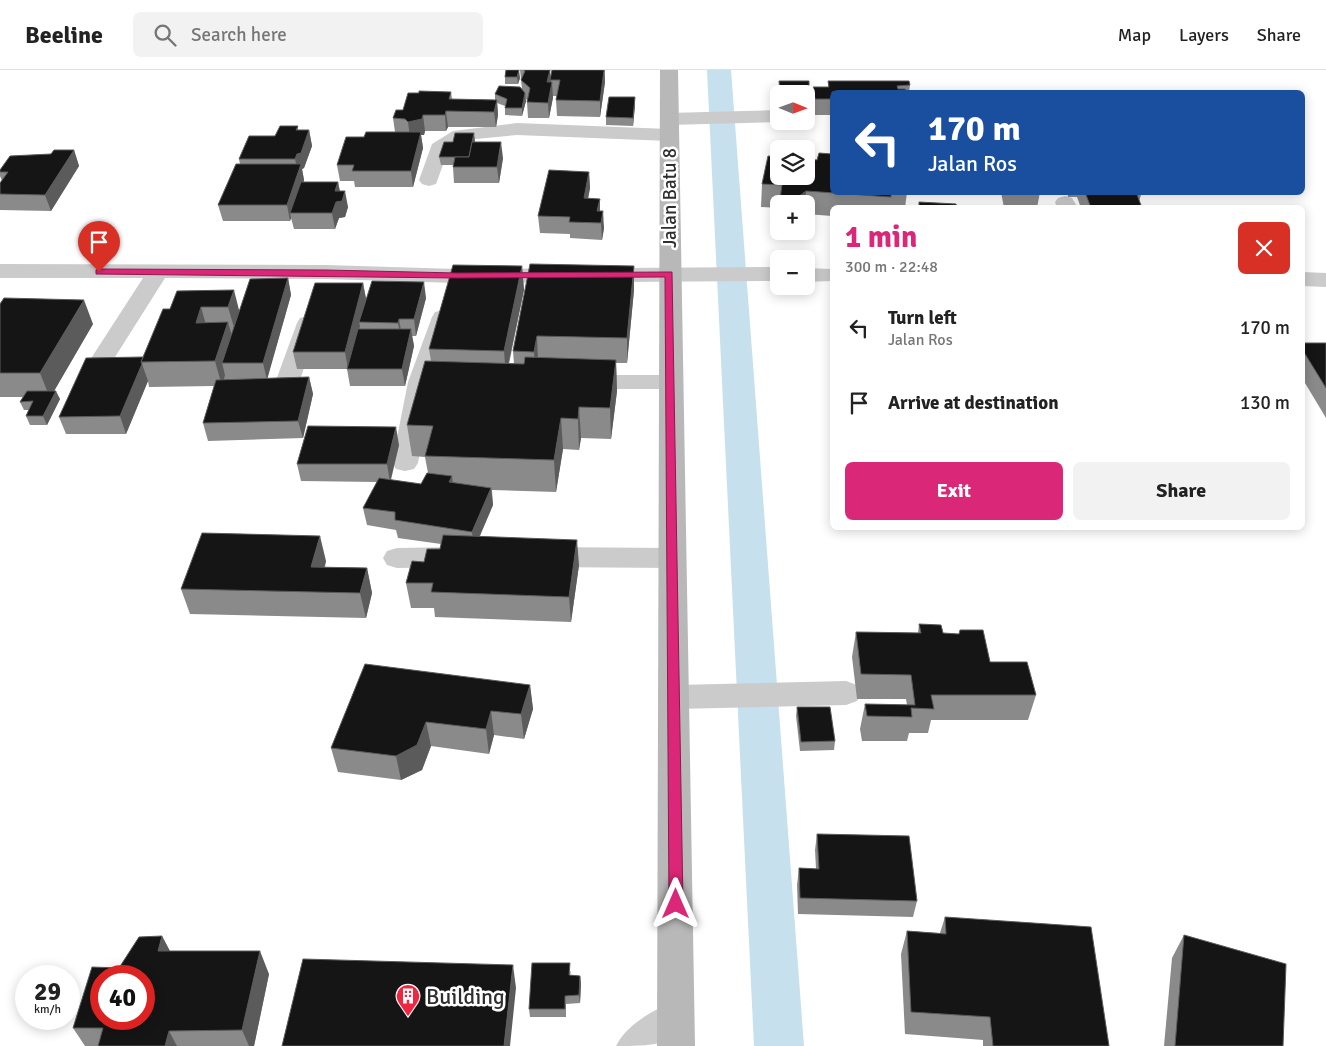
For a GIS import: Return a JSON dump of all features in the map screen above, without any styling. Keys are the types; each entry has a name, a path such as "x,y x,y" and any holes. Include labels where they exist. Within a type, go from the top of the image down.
{"street":[{"name":"Jalan Batu 8","path":"669,70 677,124 682,274 670,382 675,697 676,1032"},
{"path":"429,180 440,148 460,135 517,129 677,124 747,116 770,116"},
{"path":"0,271 158,272 321,287 457,276 770,274"},
{"path":"102,360 158,272"},
{"path":"815,275 830,275"},
{"path":"405,463 430,382 457,276"},
{"path":"1305,279 1326,280"},
{"path":"287,383 321,287"},
{"path":"560,382 670,382"},
{"path":"397,558 486,557"},
{"path":"516,557 672,558"},
{"path":"675,697 846,694"},
{"path":"635,1046 676,1032"}],"building":[{"path":"506,70 519,70 517,77 505,77"},
{"path":"524,70 550,70 547,82 552,82 548,103 527,102 530,88 521,80"},
{"path":"552,70 604,70 600,101 556,100 560,80 550,80"},
{"path":"779,81 809,81 809,85 779,85"},
{"path":"828,81 909,81 910,85 897,86 898,89 906,90 830,90 830,99 815,99 815,87 829,87"},
{"path":"499,86 520,87 525,93 522,108 505,108 507,99 495,94"},
{"path":"419,91 451,92 449,99 497,100 494,112 446,111 445,115 423,115 422,119 408,122 405,119 393,118 396,110 403,110 408,93 419,93"},
{"path":"609,97 635,97 633,118 606,117"},
{"path":"280,126 298,126 296,130 309,130 301,153 297,154 295,159 239,159 249,136 275,136"},
{"path":"366,132 421,132 411,171 352,171 354,165 337,165 346,137 364,137"},
{"path":"455,133 474,133 469,157 439,157 444,142 453,142"},
{"path":"472,142 501,142 497,167 453,167 455,157 469,157"},
{"path":"54,150 74,150 45,195 0,194 0,183 8,172 0,172 0,170 10,156 51,154"},
{"path":"819,153 830,154 830,193 806,191 801,195 781,195 782,185 815,185 815,160 817,160"},
{"path":"768,156 770,156 770,184 762,184"},
{"path":"236,164 301,164 287,205 218,205"},
{"path":"549,170 589,172 584,198 600,199 597,211 603,211 601,223 569,222 570,217 538,216"},
{"path":"301,182 338,182 335,191 345,191 342,201 336,202 332,213 290,213"},
{"path":"863,195 891,195 891,197"},
{"path":"1086,195 1137,195 1141,205 1090,205"},
{"path":"919,202 956,205 919,205"},
{"path":"530,264 634,266 627,338 537,336 534,352 513,351"},
{"path":"453,265 522,266 504,351 429,349"},
{"path":"288,278 263,363 222,363 250,279"},
{"path":"372,281 424,282 414,319 399,319 398,323 359,322"},
{"path":"315,283 363,283 345,352 293,352"},
{"path":"234,290 228,307 201,307 196,323 228,322 215,361 141,362 163,309 170,309 177,291"},
{"path":"4,298 84,300 40,373 0,373 0,304"},
{"path":"358,329 411,329 402,369 347,369"},
{"path":"1305,343 1326,343 1326,388 1305,354"},
{"path":"143,357 142,364 120,416 59,417 86,358"},
{"path":"525,357 616,360 610,408 579,407 578,419 561,418 554,460 425,456 433,426 407,425 425,361 524,364"},
{"path":"309,377 298,421 203,423 216,380"},
{"path":"27,391 56,391 43,416 26,416 33,401 20,402"},
{"path":"308,426 396,427 387,464 297,464"},
{"path":"427,473 452,476 449,482 491,488 472,532 395,520 395,512 363,508 379,478 421,484"},
{"path":"202,533 320,536 311,567 367,568 360,593 181,589"},
{"path":"443,535 577,540 569,597 431,592 433,583 406,583 412,561 424,562 427,549 440,549"},
{"path":"919,624 941,625 943,633 959,634 960,630 983,630 990,662 1027,662 1036,695 931,695 934,709 911,708 912,717 867,716 865,704 915,705 911,675 861,674 856,632 921,633"},
{"path":"365,664 530,685 521,714 491,711 486,729 426,722 417,745 396,756 331,748"},
{"path":"797,707 830,707 835,741 801,742"},
{"path":"817,834 909,836 917,901 800,898 799,868 819,869"},
{"path":"945,917 1091,927 1109,1046 993,1046 990,1017 911,1012 907,931 946,934"},
{"path":"1184,935 1286,964 1283,1046 1175,1046"},
{"path":"162,936 158,951 260,951 242,1030 169,1031 165,1046 98,1046 102,1030 155,1030 155,965 121,965 139,937"},
{"name":"Building","path":"303,959 513,965 504,1046 282,1046"},
{"name":"Building","path":"532,963 570,963 569,975 580,976 579,995 565,996 565,1009 529,1009"},
{"path":"90,973 90,1028 80,1028 80,1006"}],"waterway":[{"path":"719,70 779,1046"}],"place":[{"name":"Building","path":"408,1017"}],"route":[{"path":"99,272 326,272 457,276 669,274 676,904"}]}
